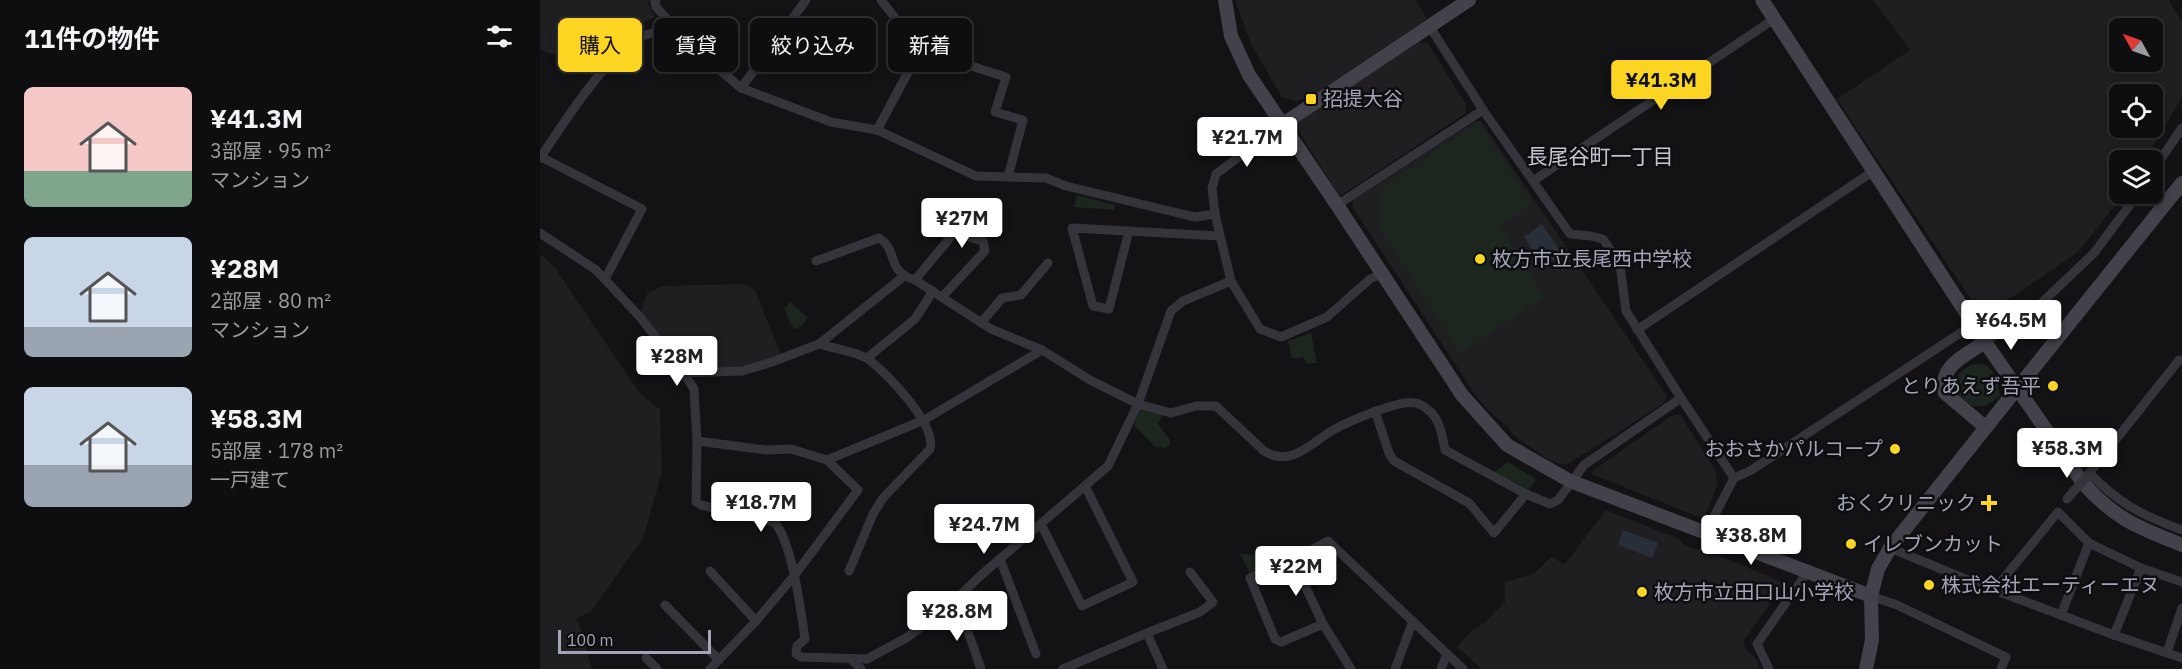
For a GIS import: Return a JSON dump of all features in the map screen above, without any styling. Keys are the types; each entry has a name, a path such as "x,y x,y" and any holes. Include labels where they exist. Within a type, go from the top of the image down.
{"street":[{"path":"656,0 657,7 667,18"},
{"path":"741,88 806,0"},
{"path":"881,0 895,18"},
{"path":"1225,0 1232,36 1249,75 1462,396 1508,445 1570,481 1897,604 2006,657 2001,669"},
{"path":"1381,274 1370,279 1327,317 1281,337 1260,329 1232,281 1219,236 1212,188 1216,174 1283,124 1469,0"},
{"path":"1762,0 1872,172 2078,478 2101,503 2119,517 2182,545"},
{"path":"1533,181 1774,19"},
{"path":"1430,27 1483,110 1570,234 1603,240 1620,265 1626,311 1734,478"},
{"path":"605,279 642,209 540,158 559,128 603,71 634,40 654,32"},
{"path":"972,66 1006,77 995,112 1023,120 1008,177"},
{"path":"723,72 741,88 831,122 877,130 976,176 1046,178 1066,186 1195,217 1215,214"},
{"path":"877,130 908,72"},
{"path":"1337,205 1483,110"},
{"path":"2163,156 2182,128"},
{"path":"1637,330 1872,172"},
{"path":"1866,669 1872,640 1871,596 1878,569 1890,548 2182,183"},
{"path":"1985,427 1945,393 1943,385 1947,370 2034,310 2094,253 2131,204"},
{"path":"1129,231 1108,309 1093,306 1072,228 1129,231 1219,236"},
{"path":"540,233 596,270 605,279 640,317 694,389 697,441 696,502 774,522 781,530 794,576 805,639 797,646 796,654 801,657 867,659 906,638 949,607 1000,559 1108,466 1138,404 1171,311 1183,301 1232,281"},
{"path":"915,280 954,233 983,241 985,251 942,297"},
{"path":"816,261 879,238 887,243 895,267 903,277 915,280 991,329 1042,350 1090,380 1138,404 1171,413 1196,406 1216,406 1270,455 1282,457 1305,451 1332,430 1375,411 1414,402 1428,409 1440,424 1445,450 1526,494 1550,504 1558,500 1584,465 1681,398"},
{"path":"981,322 1002,298 1021,294 1048,263"},
{"path":"684,373 742,371 819,344 903,277"},
{"path":"867,358 915,319 933,291"},
{"path":"1706,532 1734,478 1750,471 1974,324"},
{"path":"819,344 867,358 904,394 924,420 931,444 930,449 883,498 873,514 849,571"},
{"path":"827,460 924,420 1042,350"},
{"path":"1994,590 2181,360"},
{"path":"1375,411 1389,453 1394,460 1469,504 1494,533 1526,494"},
{"path":"697,441 766,450 791,449 827,460 858,490 794,576 756,621 710,669"},
{"path":"2088,474 2129,507 2152,520 2180,526"},
{"path":"1041,524 1082,606 1133,582 1085,486"},
{"path":"2058,512 2089,543 2141,568 2182,582"},
{"path":"1323,624 1281,642 1275,639 1251,578 1293,560 1328,541 1463,669"},
{"path":"2061,615 2089,543"},
{"path":"1890,548 1994,590 2182,658"},
{"path":"1000,559 1036,654"},
{"path":"1293,560 1323,624 1351,669"},
{"path":"2114,635 2141,568"},
{"path":"710,571 756,621"},
{"path":"1769,669 1757,644 1808,571"},
{"path":"1063,669 1200,612 1213,602 1190,572"},
{"path":"665,604 718,660"},
{"path":"949,607 966,626 981,669"},
{"path":"2167,652 2182,608"},
{"path":"1395,669 1413,621"},
{"path":"1147,633 1163,669"},
{"path":"1442,669 1447,654"},
{"path":"646,658 657,669"},
{"path":"1090,658 1095,669"},
{"path":"852,660 861,669"}],"shaded area":[{"path":"540,0 650,0 648,4 655,17 642,24 642,18 558,18 558,56 540,50"},
{"path":"1235,0 1416,0 1427,19 1317,93 1297,101 1282,97 1252,46"},
{"path":"1873,0 2168,0 2182,21 2182,97 2163,129 2163,84 2109,84 2109,138 2158,138 2151,150 2109,150 2109,204 2116,204 2078,252 1983,317 1837,99 1910,50"},
{"path":"1419,42 1428,44 1466,104 1466,113 1340,196 1294,124"},
{"name":"枚方市立長尾西中学校","path":"1475,121 1481,121 1667,396 1664,403 1568,464 1559,464 1546,458 1513,435 1507,426 1476,396 1353,208 1353,200"},
{"path":"1478,122 1532,204 1500,225 1544,297 1460,353 1380,229 1380,189"},
{"path":"1077,195 1115,205 1114,210 1074,207"},
{"path":"1542,224 1563,255 1543,267 1524,237"},
{"path":"540,254 555,268 640,394 660,409 662,472 643,538 591,612 577,618 592,669 540,669"},
{"path":"745,284 755,290 781,355 736,368 688,369 641,312 647,294 661,286"},
{"path":"790,302 808,318 798,329 793,328 784,309"},
{"path":"1311,333 1317,363 1306,364 1304,357 1292,359 1288,341"},
{"path":"1973,364 1982,364 1991,369 2000,396 1978,407 1968,403 1960,395 1956,385 1959,375"},
{"path":"1141,409 1163,415 1158,424 1170,440 1170,445 1165,448 1155,447 1134,425"},
{"path":"1680,414 1716,472 1717,485 1705,516 1701,518 1592,474 1594,470 1671,416"},
{"path":"1508,462 1536,479 1529,490 1494,472"},
{"name":"枚方市立田口山小学校","path":"1606,510 1677,538 1684,545 1697,550 1701,548 1785,583 1744,640 1745,648 1758,661 1759,669 1482,669 1457,647 1470,632 1484,623 1505,602 1505,582 1535,573 1552,556 1564,565"},
{"path":"1623,530 1658,543 1652,558 1618,545"},
{"path":"1240,554 1284,556 1250,573"}],"place":[{"name":"招提大谷","path":"1311,99"},
{"name":"枚方市立長尾西中学校","path":"1480,259"},
{"name":"とりあえず吾平","path":"2053,386"},
{"name":"おおさかパルコープ","path":"1895,449"},
{"name":"おくクリニック","path":"1989,503"},
{"name":"イレブンカット","path":"1851,544"},
{"name":"株式会社エーティーエヌ","path":"1929,585"},
{"name":"枚方市立田口山小学校","path":"1642,592"}],"district":[{"name":"長尾谷町一丁目","path":"1600,157"}]}
